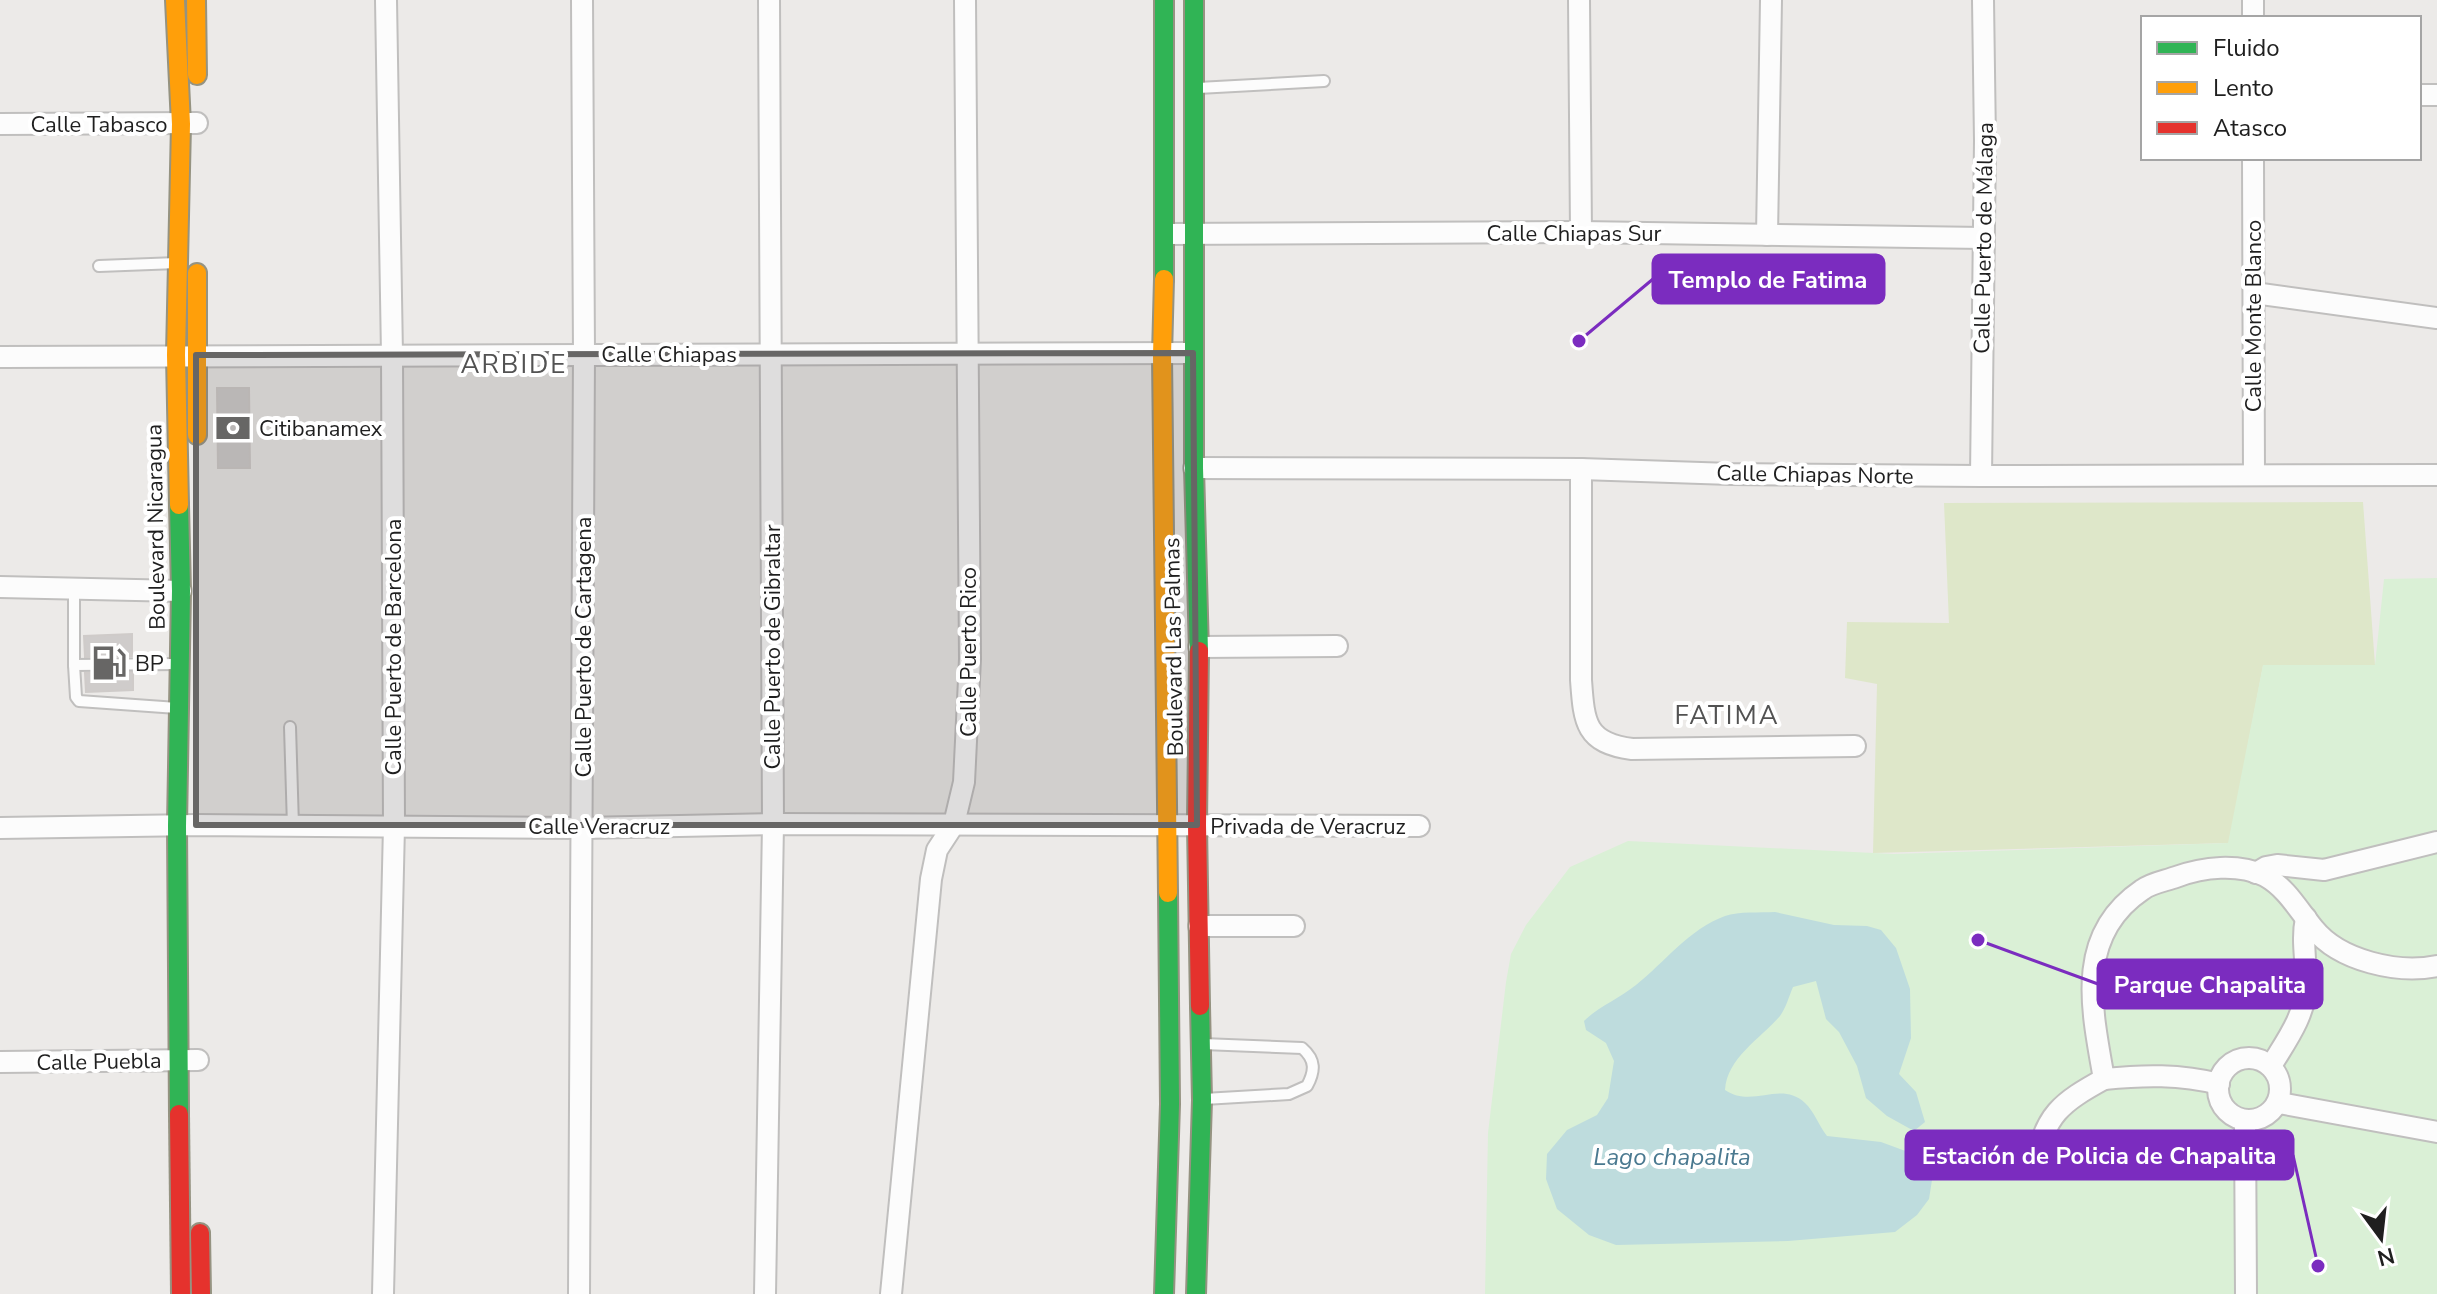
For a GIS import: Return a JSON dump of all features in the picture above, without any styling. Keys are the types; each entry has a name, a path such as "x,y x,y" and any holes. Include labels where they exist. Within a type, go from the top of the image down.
{"street":[{"name":"Boulevard Nicaragua","path":"175,0 189,124"},
{"name":"Boulevard Nicaragua","path":"192,819 179,708 191,257 189,124 196,0"},
{"name":"Calle Puerto de Barcelona","path":"383,1294 394,826 392,355 386,0"},
{"name":"Calle Puerto de Cartagena","path":"579,1294 584,354 582,0"},
{"name":"Calle Puerto de Gibraltar","path":"765,1294 773,824 769,0"},
{"name":"Calle Puerto Rico","path":"891,1294 931,879 937,850 954,824 966,770 970,659 965,0"},
{"name":"Boulevard Las Palmas","path":"1164,0 1162,355 1170,1104 1164,1294"},
{"name":"Boulevard Las Palmas","path":"1194,0 1193,353 1199,647 1197,825 1202,1100 1196,1294"},
{"path":"1579,0 1581,232"},
{"path":"1767,235 1771,0"},
{"name":"Calle Puerto de Málaga","path":"1981,476 1983,0"},
{"name":"Calle Tabasco","path":"0,124 189,124"},
{"name":"Calle Monte Blanco","path":"2253,160 2254,475"},
{"name":"Calle Chiapas Sur","path":"1165,234 1581,232 1983,238"},
{"path":"2254,293 2437,318"},
{"name":"Calle Chiapas","path":"0,357 1193,353"},
{"name":"Boulevard Nicaragua","path":"181,1294 194,1060 192,819 197,457 186,355"},
{"name":"Calle Chiapas Norte","path":"1194,468 1581,469 1981,476 2437,475"},
{"path":"1581,469 1581,680 1583,713 1589,730 1600,740 1632,749 1855,746"},
{"path":"0,587 181,591"},
{"path":"1199,647 1337,646"},
{"name":"Calle Veracruz","path":"0,828 192,819 293,826 582,828 773,824 1197,825"},
{"name":"Privada de Veracruz","path":"1197,825 1419,826"},
{"path":"2256,873 2277,865 2324,870 2437,842"},
{"path":"2104,1079 2092,1004 2093,966 2106,923 2143,889 2193,871 2243,868 2267,877 2293,900 2316,932 2353,957 2384,967 2437,966"},
{"path":"2271,1066 2301,1015 2306,988 2302,936 2306,918"},
{"path":"1199,926 1294,926"},
{"path":"2253,1058 2271,1066 2281,1083 2279,1103 2265,1117 2245,1121 2227,1113 2218,1096 2219,1084 2220,1076 2233,1061 2253,1058"},
{"name":"Calle Puebla","path":"0,1062 194,1060"},
{"path":"2036,1164 2048,1122 2068,1099 2104,1079 2147,1075 2197,1078 2219,1084"},
{"path":"2279,1103 2437,1132"},
{"path":"2245,1121 2246,1294"},
{"path":"200,1216 201,1294"}],"lane":[{"path":"1194,89 1324,81"},
{"path":"99,266 191,257"},
{"path":"74,587 74,665 76,697 79,701 179,708"},
{"path":"74,665 180,663"},
{"path":"290,727 293,826"},
{"path":"1201,1044 1302,1048 1310,1055 1314,1065 1307,1086 1299,1091 1202,1100"}],"highlighted area":[{"path":"1193,353 1197,825 196,825 196,355"}],"green space":[{"path":"2363,502 2375,665 2263,666 2229,843 1873,853 1877,684 1845,678 1847,622 1949,623 1944,503"},
{"path":"2437,578 2437,1294 1485,1294 1488,1133 1511,954 1526,925 1570,867 1628,841 1894,854 2228,843 2263,665 2375,665 2384,579"}],"water":[{"name":"Lago chapalita","path":"1775,912 1834,925 1867,926 1881,930 1896,948 1910,989 1911,1038 1899,1074 1916,1092 1925,1122 1914,1131 1887,1116 1866,1098 1857,1066 1839,1032 1826,1019 1816,981 1793,987 1780,1016 1732,1068 1725,1090 1746,1097 1786,1094 1796,1097 1808,1106 1827,1136 1881,1142 1919,1156 1932,1180 1929,1199 1917,1215 1895,1232 1788,1241 1616,1245 1589,1235 1557,1209 1546,1179 1547,1154 1567,1130 1597,1115 1608,1098 1614,1061 1606,1043 1586,1030 1584,1021 1636,985 1689,937 1712,922 1737,913"}],"building":[{"name":"Citibanamex","path":"217,388 249,388 250,468 218,468"},
{"path":"132,634 132,656 85,657 84,636"},
{"path":"133,672 133,690 86,692 85,673"}],"traffic: fast":[{"path":"1164,0 1164,279"},
{"path":"1194,0 1194,468 1199,651"},
{"path":"179,505 179,1114"},
{"path":"1164,1294 1170,1104 1168,893"},
{"path":"1196,1294 1202,1100 1200,1006"}],"traffic: slow":[{"path":"175,0 181,124 176,355 179,505"},
{"path":"196,0 197,75"},
{"path":"197,273 197,435"},
{"path":"1164,279 1162,355 1168,893"}],"traffic: jam":[{"path":"1199,651 1197,825 1200,1006"},
{"path":"179,1114 181,1294"},
{"path":"200,1233 201,1294"}],"place":[{"name":"Templo de Fatima","path":"1579,341"},
{"name":"Citibanamex","path":"233,428"},
{"name":"BP","path":"109,663"},
{"name":"Parque Chapalita","path":"1978,940"},
{"name":"Estación de Policia de Chapalita","path":"2318,1266"}],"district":[{"name":"ARBIDE","path":"514,364"},
{"name":"FATIMA","path":"1727,715"}]}
